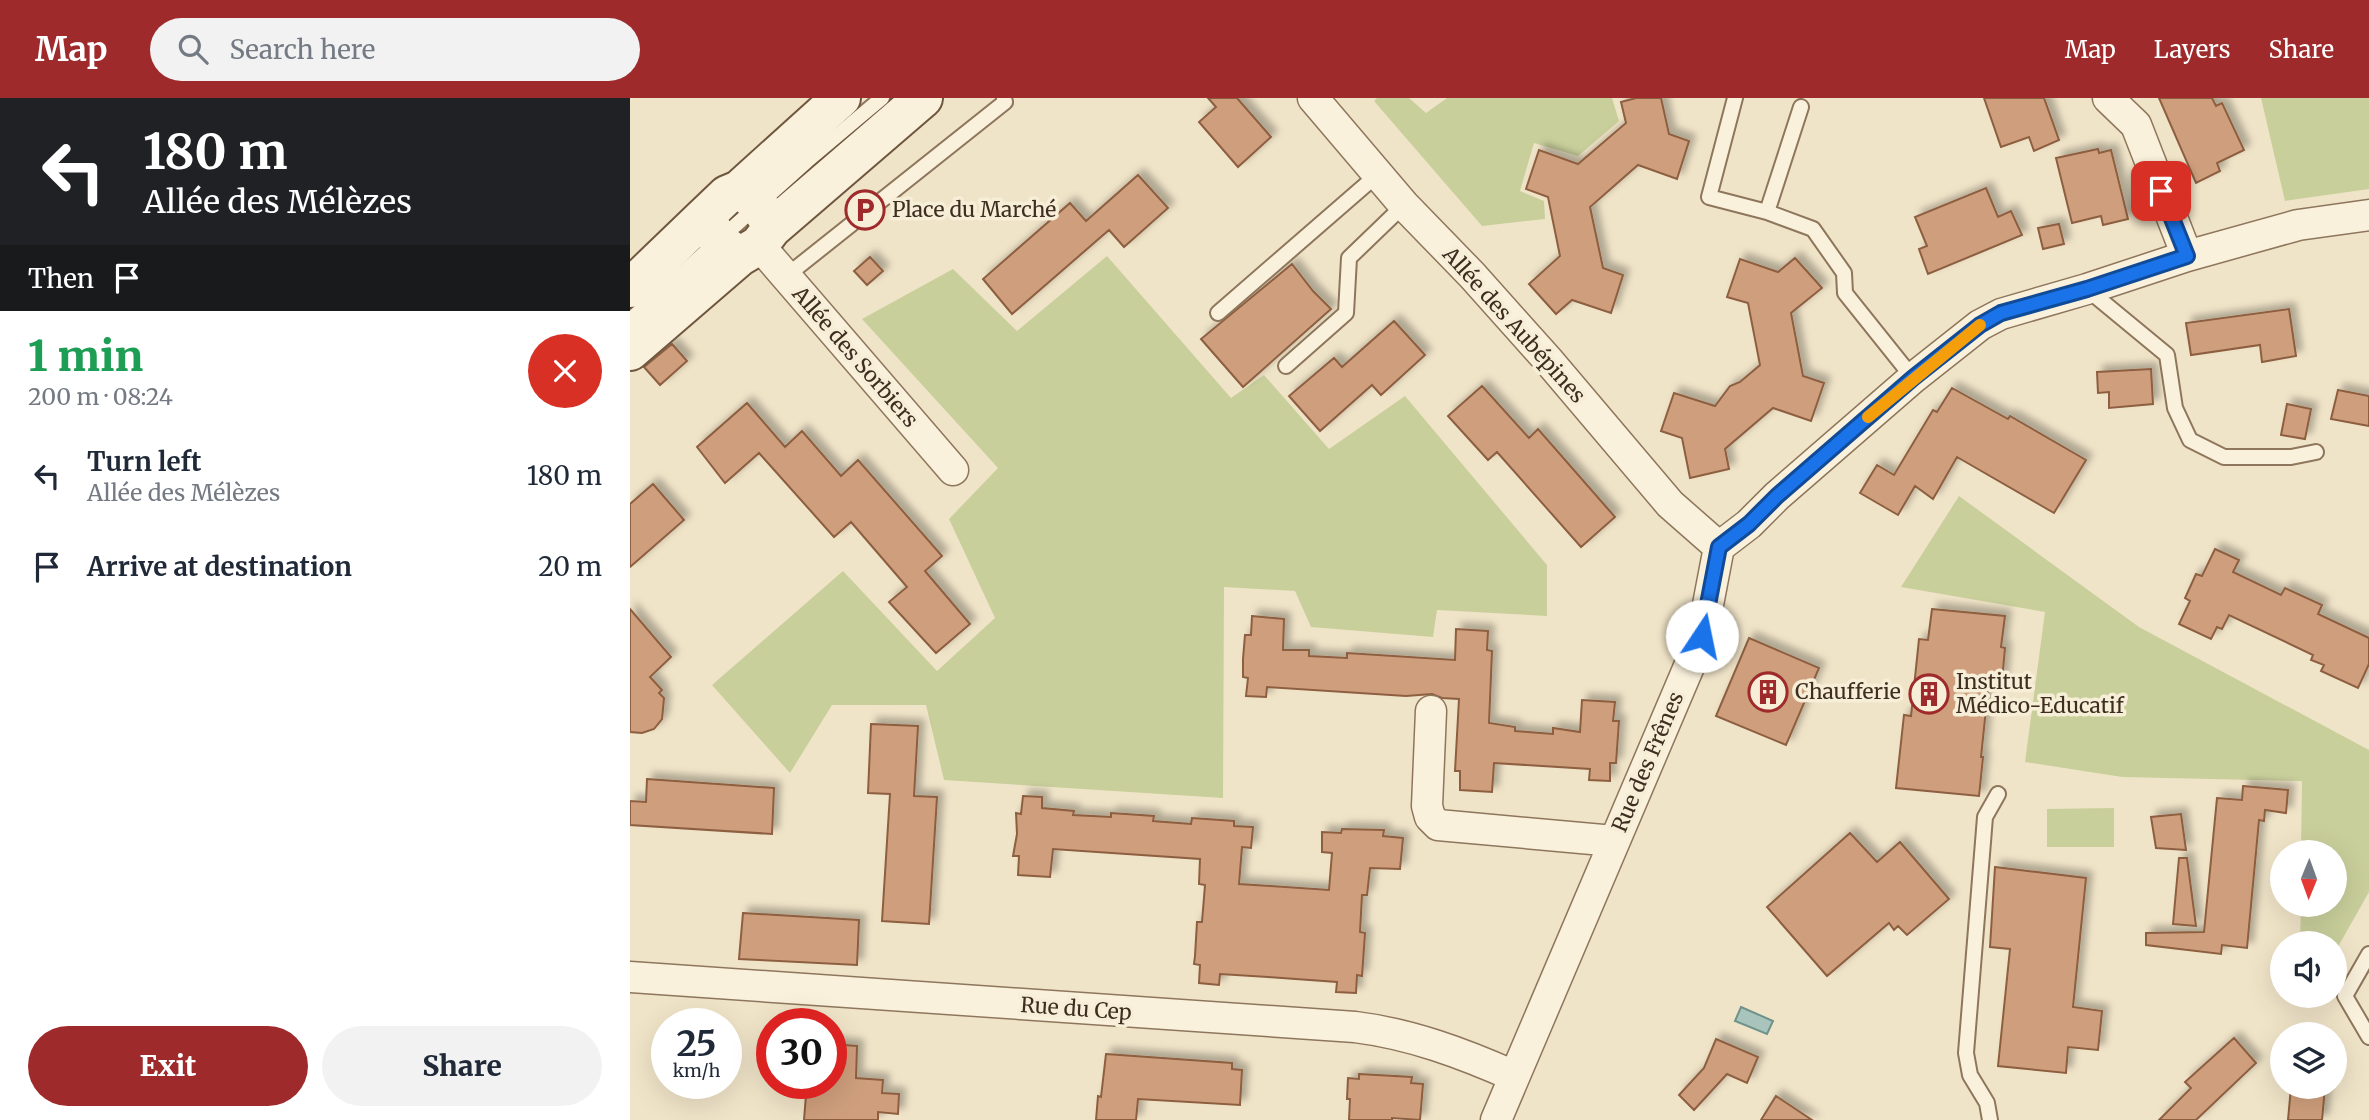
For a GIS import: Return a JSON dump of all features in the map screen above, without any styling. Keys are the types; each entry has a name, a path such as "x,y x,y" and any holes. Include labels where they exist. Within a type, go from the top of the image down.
{"street":[{"path":"630,351 742,226 841,98"},
{"path":"630,288 742,226 922,98"},
{"name":"Allée des Aubépines","path":"1313,98 1377,175 1472,275 1670,504 1719,547"},
{"path":"2108,98 2136,125 2187,256"},
{"path":"1719,547 1749,524 1777,496 1913,378 1980,325 2001,313 2298,225 2369,215"},
{"name":"Allée des Sorbiers","path":"742,226 953,470"},
{"name":"Rue des Frênes","path":"1496,1120 1702,636 1719,547"},
{"path":"1431,711 1427,806 1430,817 1438,825 1614,841"},
{"name":"Rue du Cep","path":"630,977 1355,1027 1390,1031 1425,1041 1514,1076"}],"lane":[{"path":"630,320 742,226 807,161 882,98"},
{"path":"785,276 1006,102 1004,98"},
{"path":"1735,98 1709,197 1767,212 1813,229 1844,272 1845,293 1913,378"},
{"path":"1767,212 1801,107"},
{"path":"1218,313 1377,175"},
{"path":"1286,366 1346,313 1349,258 1404,205"},
{"path":"2087,289 2167,355 2175,408 2190,440 2224,457 2291,457 2316,452"},
{"path":"1990,1120 1987,1103 1970,1076 1966,1053 1985,817 1998,794"},
{"path":"2369,954 2345,996 2369,1037"}],"green space":[{"path":"1377,98 1409,98 1426,113 1447,98 1612,98 1619,121 1578,156 1534,143 1520,191 1544,201 1545,219 1482,226 1374,101"},
{"path":"2261,98 2369,98 2369,189 2285,201"},
{"path":"1107,256 1231,398 1264,375 1329,449 1405,396 1547,565 1547,616 1437,610 1433,637 1311,627 1295,591 1224,587 1223,798 944,780 926,705 832,705 790,773 712,685 843,571 937,671 995,618 949,519 998,468 862,319 953,269 1017,331"},
{"path":"1959,496 2139,627 2369,750 2369,892 2347,931 2300,931 2301,917 2347,917 2347,840 2301,840 2302,781 2122,777 2025,762 2045,612 1901,587"},
{"path":"2114,808 2114,847 2047,847 2047,809"}],"water":[{"path":"1741,1007 1773,1021 1767,1034 1735,1021"}],"building":[{"path":"1208,98 1237,98 1271,137 1238,167 1199,122 1216,107"},
{"path":"1636,98 1661,98 1669,134 1689,141 1677,179 1638,165 1590,207 1603,268 1623,275 1611,313 1572,300 1556,314 1529,284 1560,256 1548,197 1526,189 1539,150 1578,164 1626,123 1621,102"},
{"path":"1984,98 2044,98 2059,140 2034,151 2029,137 2001,147"},
{"path":"2159,98 2212,98 2216,106 2222,103 2244,150 2217,163 2220,171 2196,183"},
{"path":"2098,149 2099,153 2111,150 2128,219 2103,225 2101,216 2072,223 2056,158"},
{"path":"1138,175 1168,208 1124,247 1109,230 1012,314 983,279 1070,203 1086,221"},
{"path":"1986,188 1998,217 2011,211 2022,235 1928,274 1919,249 1927,246 1915,217"},
{"path":"2059,224 2064,244 2043,249 2038,228"},
{"path":"870,257 883,271 867,285 854,271"},
{"path":"1795,258 1822,288 1791,313 1803,376 1824,383 1811,421 1773,408 1725,449 1729,469 1690,478 1682,438 1661,431 1674,393 1715,406 1730,386 1740,382 1760,365 1748,303 1727,297 1740,259 1778,272"},
{"path":"1292,264 1331,309 1243,387 1201,339"},
{"path":"2289,309 2296,356 2262,362 2260,345 2191,355 2186,323"},
{"path":"1394,321 1425,355 1381,395 1372,385 1320,431 1289,396 1334,358 1342,367"},
{"path":"672,344 687,361 660,385 644,367"},
{"path":"2151,369 2153,404 2109,408 2109,392 2098,393 2097,372"},
{"path":"1482,386 1529,438 1538,429 1615,517 1581,547 1497,452 1488,460 1448,416"},
{"path":"1952,388 2008,419 2010,416 2086,460 2054,513 1957,457 1933,499 1915,486 1898,515 1860,493 1877,465 1894,475 1933,410 1937,412"},
{"path":"2338,390 2369,396 2369,426 2331,419"},
{"path":"747,403 785,447 802,431 841,476 858,460 942,556 925,571 970,624 936,653 889,602 907,587 851,522 834,537 759,453 725,483 697,447"},
{"path":"2287,404 2311,409 2305,439 2281,435"},
{"path":"653,484 684,520 630,567 630,504"},
{"path":"2215,549 2239,560 2233,572 2281,595 2285,588 2322,605 2318,614 2369,638 2369,664 2358,688 2321,671 2324,665 2311,660 2313,655 2229,615 2222,629 2217,627 2211,639 2179,624 2190,601 2185,598 2196,574 2202,576"},
{"path":"630,609 671,657 650,677 662,690 659,693 664,698 662,719 654,729 642,733 630,732"},
{"name":"Institut Médico-Educatif","path":"1932,609 2005,616 2001,647 2005,648 2002,681 1989,680 1979,796 1896,788 1904,715 1911,716 1919,639 1928,640"},
{"path":"1252,616 1284,619 1283,650 1309,650 1309,656 1347,658 1347,653 1455,660 1456,629 1488,631 1487,650 1492,651 1489,723 1515,727 1515,731 1553,734 1553,728 1580,732 1582,700 1615,702 1613,721 1619,721 1616,763 1610,763 1610,781 1589,780 1590,769 1494,763 1492,792 1460,790 1460,771 1455,771 1459,699 1442,698 1432,694 1406,696 1267,687 1266,697 1246,696 1248,678 1243,677 1243,659 1245,635 1251,635"},
{"name":"Chaufferie","path":"1749,638 1819,668 1786,745 1716,716"},
{"path":"871,724 918,726 914,796 937,797 929,924 882,921 890,794 868,793"},
{"path":"647,779 774,788 772,834 630,825 630,801 646,802"},
{"path":"2243,786 2288,790 2286,813 2265,810 2264,821 2259,820 2247,948 2222,945 2221,954 2146,945 2146,933 2204,932 2217,798 2242,800"},
{"path":"1023,796 1042,797 1042,808 1074,811 1073,815 1111,817 1111,813 1154,816 1153,821 1191,824 1192,818 1234,821 1234,826 1253,827 1251,848 1242,847 1239,884 1329,890 1332,853 1322,852 1322,832 1341,833 1342,829 1384,830 1383,836 1403,838 1400,869 1370,868 1367,895 1362,895 1360,932 1365,933 1362,976 1357,975 1356,993 1336,992 1337,982 1268,977 1220,974 1219,985 1199,983 1200,965 1194,964 1197,922 1202,922 1205,885 1199,884 1200,859 1053,849 1050,877 1018,875 1019,856 1013,856 1017,834 1016,813 1021,814"},
{"path":"2181,814 2186,850 2156,848 2151,817"},
{"path":"1850,833 1877,862 1900,842 1949,899 1907,935 1898,926 1894,930 1889,923 1827,976 1767,907"},
{"path":"2179,858 2187,858 2196,926 2173,924"},
{"path":"1995,867 2086,878 2073,1007 2102,1011 2098,1050 2068,1047 2066,1073 1998,1066 2010,949 1990,947"},
{"path":"743,913 859,920 857,965 739,959"},
{"path":"2234,1038 2256,1063 2196,1120 2159,1120 2191,1088 2185,1082"},
{"path":"1716,1039 1758,1057 1747,1083 1727,1074 1694,1110 1679,1095 1704,1068"},
{"path":"847,1045 857,1046 856,1078 883,1080 882,1093 899,1094 898,1114 878,1112 878,1120 804,1120 806,1099 847,1099"},
{"path":"1106,1054 1232,1063 1232,1069 1242,1070 1240,1105 1138,1099 1136,1120 1096,1120"},
{"path":"1359,1074 1412,1077 1411,1083 1423,1084 1420,1120 1349,1120 1348,1078 1359,1079"},
{"path":"1776,1096 1812,1120 1761,1120"},
{"path":"2290,1099 2324,1099 2322,1120 2288,1120"}],"slow traffic":[{"path":"1868,417 1980,325"}],"place":[{"name":"Place du Marché","path":"865,210"},
{"name":"Chaufferie","path":"1768,692"},
{"name":"Institut Médico-Educatif","path":"1929,694"}],"route":[{"path":"1702,636 1719,547 1749,524 1777,496 1913,378 1980,325 2001,313 2087,289 2187,256 2161,191"}]}
